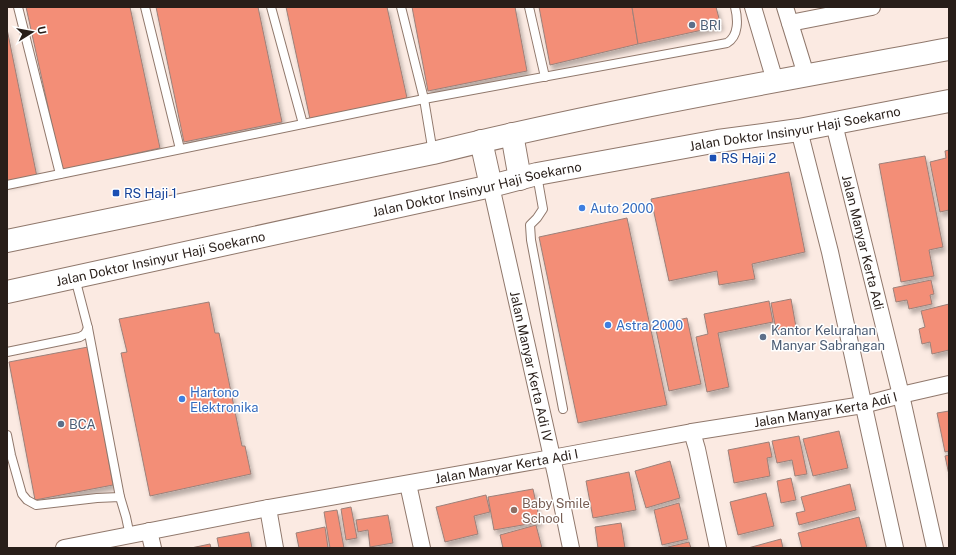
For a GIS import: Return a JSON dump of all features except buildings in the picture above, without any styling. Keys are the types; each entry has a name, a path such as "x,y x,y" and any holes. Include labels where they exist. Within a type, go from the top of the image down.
{"main road":[{"path":"7,241 433,153 512,134 792,78 949,49"},
{"name":"Jalan Doktor Insinyur Haji Soekarno","path":"7,292 491,186 528,176 718,141 816,127 949,101"},
{"path":"512,134 528,176"},
{"path":"480,141 491,186"}],"street":[{"path":"753,7 792,78"},
{"path":"785,7 790,23 792,78"},
{"path":"790,23 872,7"},
{"path":"816,127 830,252 868,404 895,548"},
{"name":"Jalan Manyar Kerta Adi","path":"816,127 899,396 935,548"},
{"name":"Jalan Manyar Kerta Adi IV","path":"491,186 571,548"},
{"name":"Jalan Manyar Kerta Adi I","path":"64,548 268,508 692,432 868,404 949,384"},
{"path":"692,432 718,548"},
{"path":"408,484 422,548"},
{"path":"268,508 275,548"},
{"path":"149,531 153,548"}],"lane":[{"path":"18,7 60,174"},
{"path":"145,7 180,149"},
{"path":"271,7 303,124"},
{"path":"401,7 424,100 433,153"},
{"path":"529,7 545,77"},
{"path":"7,185 424,100 727,43 732,40 736,30 738,17 735,7"},
{"path":"528,176 543,209 530,225 531,240 563,409"},
{"path":"75,277 88,328 120,497 130,536"},
{"path":"7,352 80,337 85,334 88,328"},
{"path":"7,435 22,494 27,500 36,504 120,497"}],"place":[{"name":"BRI","path":"692,25"},
{"name":"RS Haji 2","path":"713,158"},
{"name":"RS Haji 1","path":"116,193"},
{"name":"Auto 2000","path":"582,208"},
{"name":"Astra 2000","path":"608,325"},
{"name":"Kantor Kelurahan Manyar Sabrangan","path":"763,337"},
{"name":"Hartono Elektronika","path":"182,399"},
{"name":"BCA","path":"61,424"},
{"name":"Baby Smile School","path":"514,510"}]}
